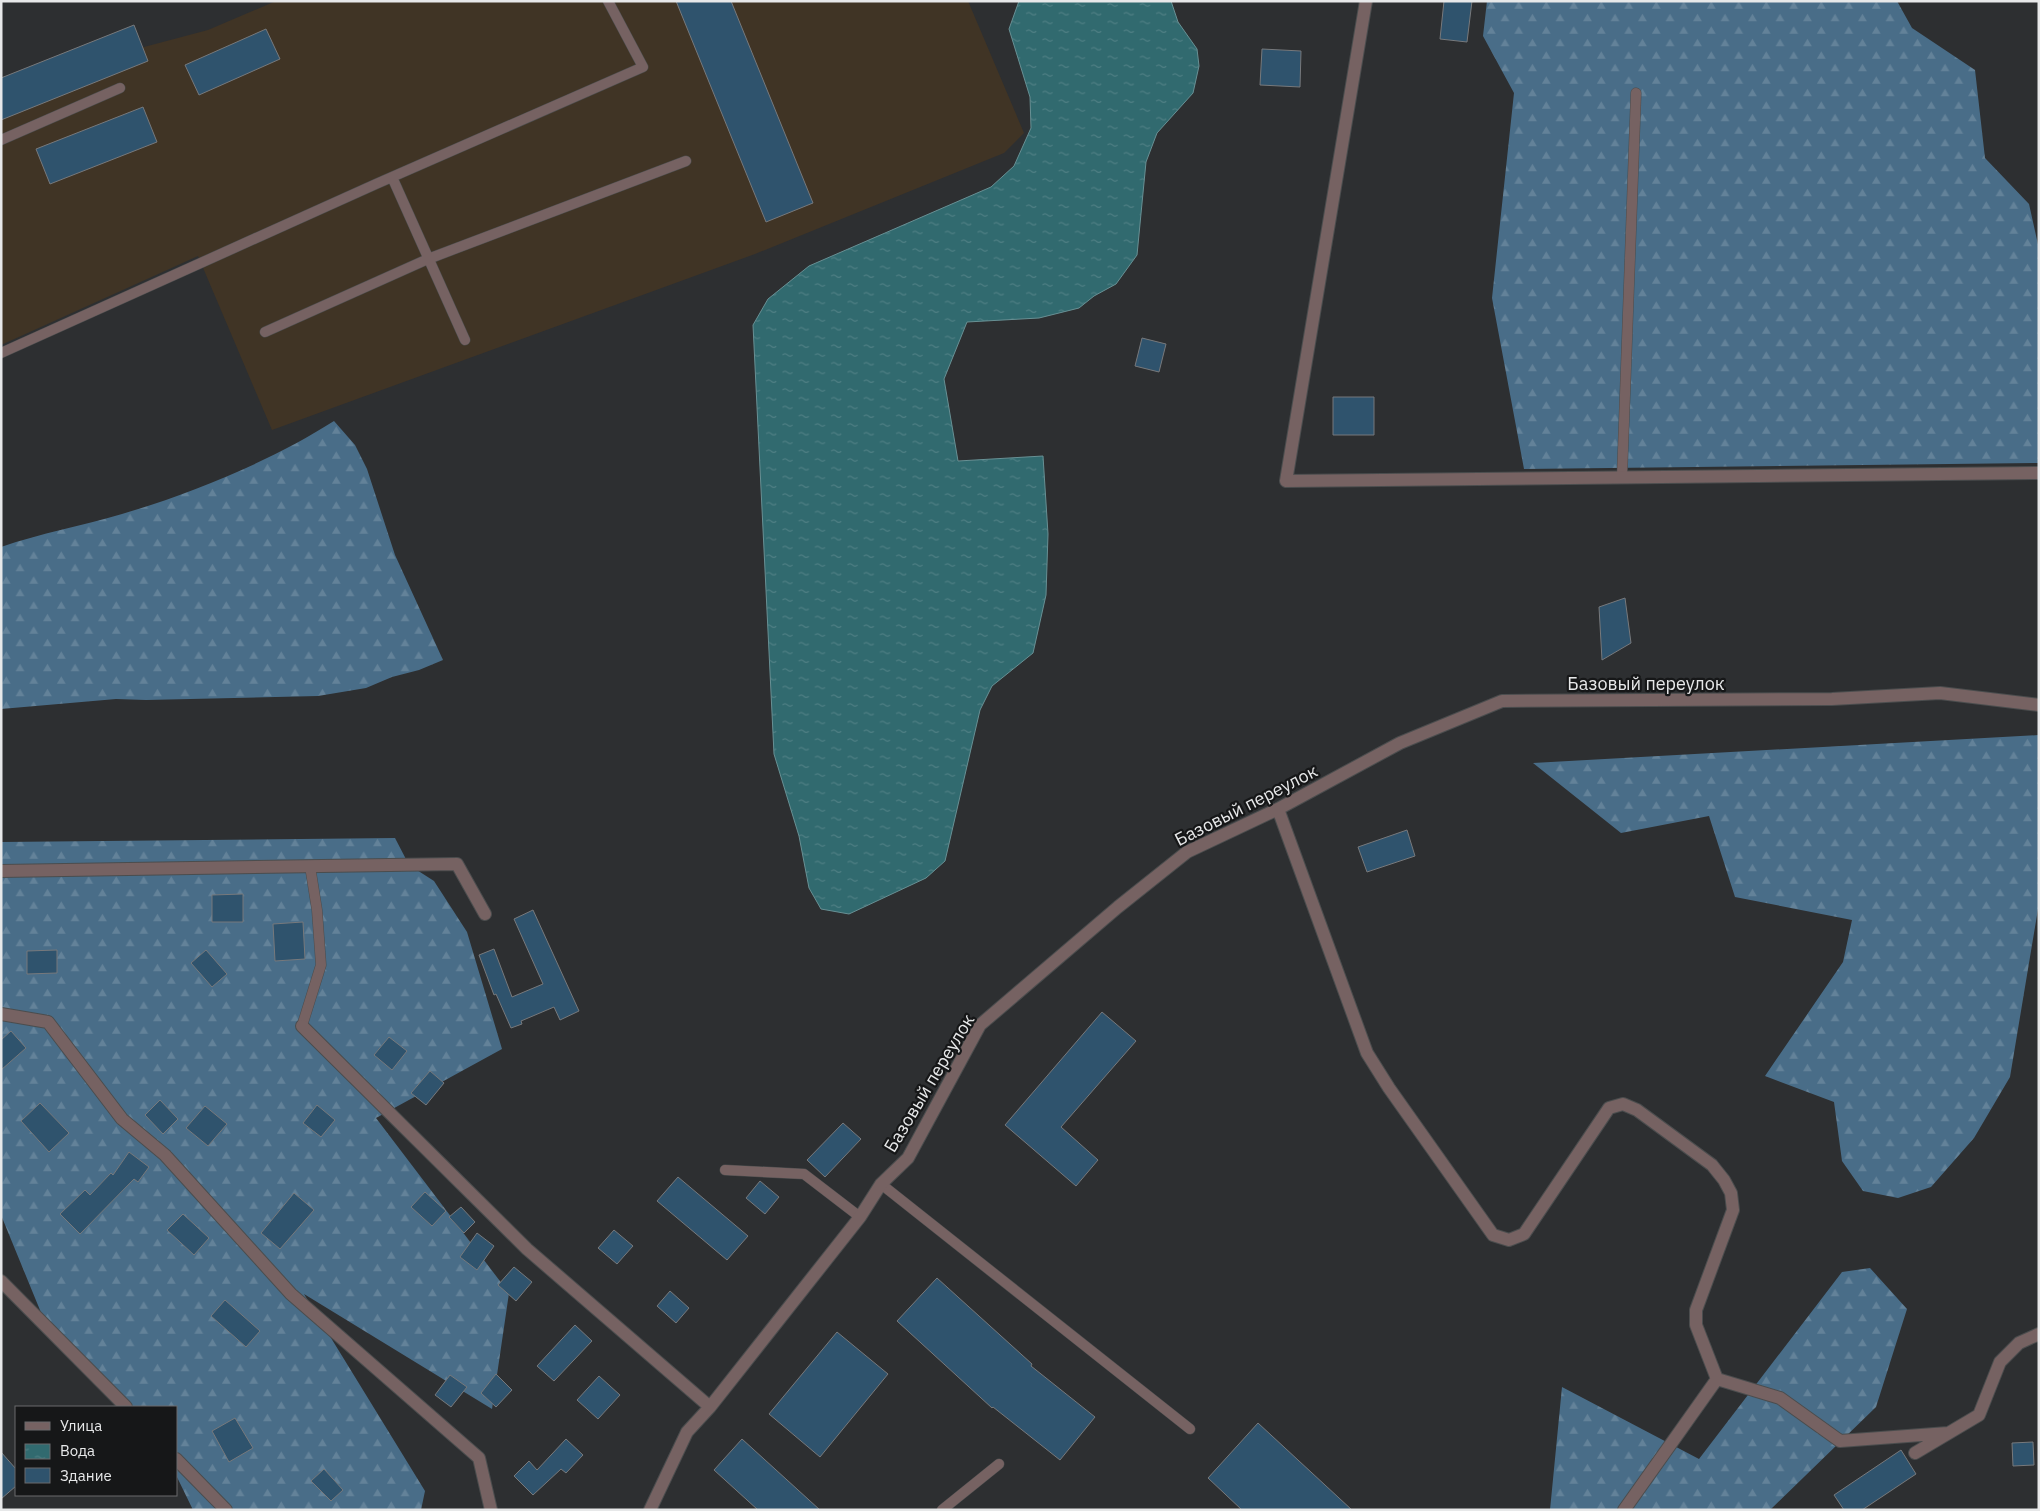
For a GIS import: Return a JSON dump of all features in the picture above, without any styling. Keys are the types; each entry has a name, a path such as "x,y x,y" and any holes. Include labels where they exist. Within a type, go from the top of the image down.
{"street":[{"path":"1366,1 1286,481 2039,473"},
{"name":"Базовый переулок","path":"650,1510 688,1432 710,1407 860,1217 881,1184 908,1158 980,1025 1118,907 1187,852 1278,809 1400,743 1502,701 1832,699 1940,693 2039,705"},
{"path":"1278,809 1367,1053 1389,1088 1493,1235 1509,1240 1524,1234 1609,1108 1623,1104 1637,1110 1712,1165 1724,1180 1731,1193 1733,1210 1696,1310 1696,1325 1717,1379"},
{"path":"1,872 457,864 485,914"},
{"path":"1,1014 48,1022 122,1119 165,1155 291,1294 479,1458 491,1510"},
{"path":"302,1026 527,1249 710,1407"},
{"path":"1,1281 125,1406"},
{"path":"1916,1453 1979,1414 2000,1362 2019,1343 2039,1334"},
{"path":"1717,1379 1780,1398 1840,1441 1948,1433"},
{"path":"1624,1510 1717,1379"},
{"path":"178,1461 226,1510"}],"lane":[{"path":"1,353 392,176 643,67 608,1"},
{"path":"1,140 120,88"},
{"path":"1622,477 1636,92"},
{"path":"265,332 428,258 686,161"},
{"path":"392,176 464,340"},
{"path":"302,1026 321,965 317,910 310,866"},
{"path":"725,1170 804,1174 860,1217"},
{"path":"881,1184 1190,1429"},
{"path":"942,1510 999,1464"}],"shaded area":[{"path":"276,1 968,1 1024,133 1004,153 755,254 272,430 198,256 1,345 1,85 208,30"}],"green space":[{"path":"1487,1 1897,1 1912,28 1975,70 1985,158 2029,204 2039,249 2039,463 1524,469 1492,298 1514,93 1483,36"},
{"path":"334,421 355,445 367,469 395,555 443,660 366,688 318,696 116,699 1,709 1,547 149,506 204,486 231,475 310,436"},
{"path":"2039,735 2039,903 2010,1077 1974,1138 1931,1187 1898,1198 1863,1191 1842,1161 1834,1102 1765,1076 1843,962 1852,920 1735,897 1709,816 1621,833 1533,763"},
{"path":"395,838 409,865 434,881 467,932 502,1049 376,1118 509,1293 492,1409 304,1294 425,1491 421,1510 193,1510 178,1479 178,1406 119,1406 42,1315 1,1215 1,842"},
{"path":"1870,1268 1907,1309 1876,1407 1770,1510 1550,1510 1562,1387 1699,1459 1842,1272"}],"water":[{"path":"1019,1 1171,1 1178,22 1197,49 1199,66 1193,93 1157,133 1146,162 1137,255 1116,284 1094,296 1079,308 1039,318 967,322 944,379 958,461 1043,456 1048,534 1046,595 1033,653 992,686 980,710 945,861 926,878 849,914 821,909 809,888 799,836 774,754 753,325 768,299 809,266 991,187 1014,166 1031,128 1030,97 1009,29"}],"building":[{"path":"676,1 731,1 813,203 766,222"},
{"path":"1444,1 1472,1 1467,42 1440,39"},
{"path":"134,25 148,61 1,120 1,78"},
{"path":"266,29 280,59 199,95 185,65"},
{"path":"1262,49 1301,51 1300,87 1260,85"},
{"path":"143,107 157,142 50,184 36,149"},
{"path":"1142,338 1166,344 1159,372 1135,366"},
{"path":"1333,397 1374,397 1374,435 1333,435"},
{"path":"1625,598 1631,643 1602,660 1599,607"},
{"path":"1407,830 1415,856 1367,872 1358,847"},
{"path":"243,894 243,922 212,922 212,895"},
{"path":"533,910 579,1011 560,1020 554,1007 521,1021 522,1024 511,1028 496,994 494,995 479,955 494,949 512,997 543,984 514,919"},
{"path":"303,922 305,959 275,961 273,924"},
{"path":"57,950 57,973 27,974 27,951"},
{"path":"206,950 227,974 212,987 191,963"},
{"path":"1102,1012 1136,1041 1061,1127 1098,1160 1076,1186 1005,1125"},
{"path":"11,1031 26,1048 1,1070 1,1040"},
{"path":"389,1037 407,1051 392,1070 374,1055"},
{"path":"430,1071 444,1083 426,1105 411,1093"},
{"path":"160,1100 178,1119 163,1134 145,1115"},
{"path":"40,1103 69,1133 49,1152 21,1121"},
{"path":"317,1105 335,1120 321,1137 303,1123"},
{"path":"205,1106 227,1124 208,1146 186,1128"},
{"path":"843,1123 861,1139 825,1177 807,1160"},
{"path":"129,1152 149,1167 138,1182 134,1179 80,1234 60,1214 85,1190 90,1195 111,1173 113,1175"},
{"path":"678,1177 748,1236 727,1260 657,1201"},
{"path":"760,1181 779,1197 765,1214 746,1198"},
{"path":"425,1192 446,1211 432,1226 411,1207"},
{"path":"294,1193 314,1210 280,1249 261,1233"},
{"path":"461,1207 475,1222 464,1233 449,1217"},
{"path":"183,1214 209,1238 194,1255 167,1230"},
{"path":"614,1230 633,1246 617,1264 598,1248"},
{"path":"477,1233 494,1246 477,1270 460,1257"},
{"path":"514,1267 532,1282 516,1301 498,1285"},
{"path":"937,1278 1032,1364 1031,1366 1095,1417 1060,1460 992,1408 897,1321"},
{"path":"670,1291 689,1308 676,1323 657,1306"},
{"path":"225,1300 260,1331 246,1347 211,1316"},
{"path":"575,1325 592,1341 554,1381 537,1366"},
{"path":"837,1332 888,1374 820,1457 769,1414"},
{"path":"496,1374 512,1390 496,1407 481,1393"},
{"path":"450,1375 467,1387 451,1407 435,1395"},
{"path":"599,1376 620,1395 598,1419 577,1400"},
{"path":"235,1418 253,1448 229,1462 212,1431"},
{"path":"1258,1423 1352,1510 1242,1510 1208,1478"},
{"path":"566,1439 583,1455 566,1473 561,1469 533,1495 514,1476 529,1461 537,1470"},
{"path":"742,1439 820,1510 758,1510 714,1470"},
{"path":"2033,1442 2034,1465 2013,1466 2012,1443"},
{"path":"1901,1450 1916,1474 1862,1510 1844,1510 1834,1495"},
{"path":"1,1452 15,1468 15,1487 1,1499"},
{"path":"324,1469 343,1490 331,1501 311,1481"}]}
